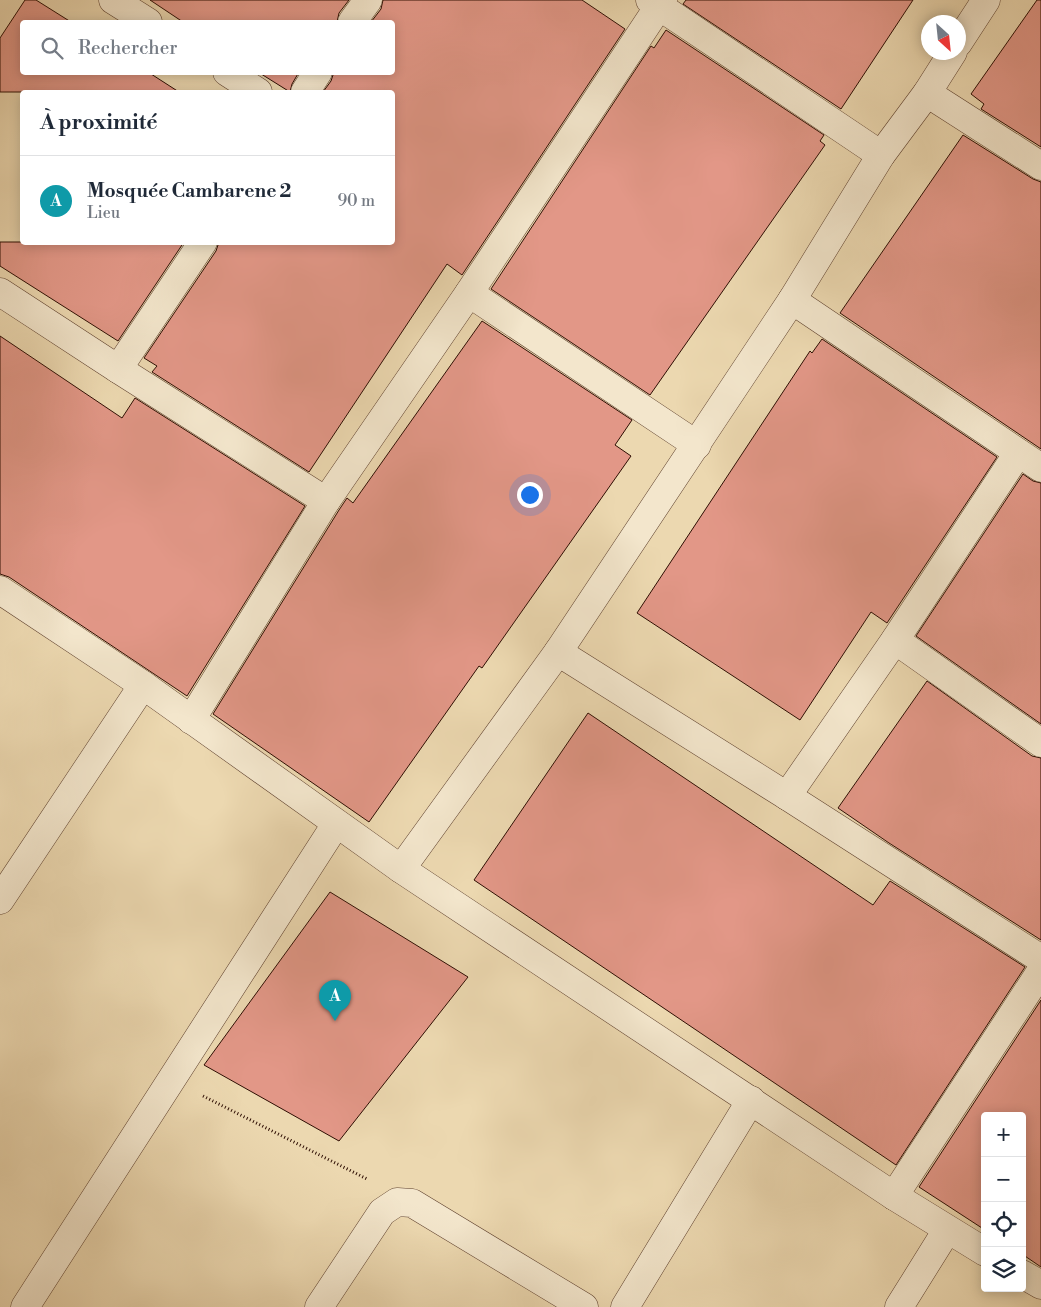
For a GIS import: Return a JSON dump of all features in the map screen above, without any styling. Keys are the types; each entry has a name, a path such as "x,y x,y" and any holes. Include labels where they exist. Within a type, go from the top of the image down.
{"street":[{"path":"113,0 145,20"},
{"path":"353,20 368,0"},
{"path":"966,31 986,0"},
{"path":"191,720 326,501 469,293 657,2 881,156"},
{"path":"401,869 558,652 792,300 881,156 927,93 948,60"},
{"path":"232,75 255,90"},
{"path":"306,90 316,75"},
{"path":"927,93 1041,166"},
{"path":"118,369 202,245"},
{"path":"0,292 326,501"},
{"path":"469,293 697,445"},
{"path":"792,300 1041,468"},
{"path":"787,796 895,640 1018,454"},
{"path":"0,590 143,685 401,869 894,1196 981,1250"},
{"path":"895,640 1041,743"},
{"path":"558,652 1041,959"},
{"path":"0,900 143,685"},
{"path":"25,1307 336,824"},
{"path":"894,1196 1041,971"},
{"path":"625,1307 751,1100"},
{"path":"319,1307 382,1212 397,1202 412,1203 584,1307"},
{"path":"899,1307 947,1230"},
{"path":"1026,1276 1041,1285"}],"path":[{"path":"171,1079 412,1203"}],"building":[{"path":"25,0 36,0 68,20 20,20 20,75 153,75 176,90 20,90 20,92 0,92 0,38"},
{"path":"150,0 349,0 339,13 337,20 180,20"},
{"path":"383,0 582,0 625,29 462,275 447,264 309,472 152,372 157,366 144,358 216,251 218,245 395,245 395,90 324,90 333,75 395,75 395,20 373,20 381,9"},
{"path":"686,0 913,0 841,109 683,4"},
{"path":"1037,0 1041,0 1041,147 981,109 984,104 971,94"},
{"path":"666,30 824,135 820,141 825,145 650,395 491,289 651,46 654,48"},
{"path":"263,75 297,75 290,90 287,90"},
{"path":"963,135 1033,179 1041,182 1041,449 840,313"},
{"path":"0,242 20,242 20,245 182,245 118,341 0,266"},
{"path":"482,321 632,420 615,445 631,456 482,668 479,666 369,822 213,714 347,498 353,503"},
{"path":"0,336 122,418 135,398 305,506 187,696 9,577 0,574"},
{"path":"822,339 997,457 887,623 871,612 800,720 637,613 810,351 812,353"},
{"path":"1023,474 1033,481 1041,483 1041,724 916,636"},
{"path":"927,681 1032,756 1041,758 1041,940 889,843 838,808"},
{"path":"588,713 873,905 890,881 1025,967 896,1165 474,880"},
{"path":"330,892 468,977 339,1141 204,1065"},
{"path":"1041,1000 1041,1267 1026,1257 1026,1112 981,1112 981,1227 919,1187"}],"place":[{"name":"Mosquée Cambarene 2","path":"335,1021"}]}
